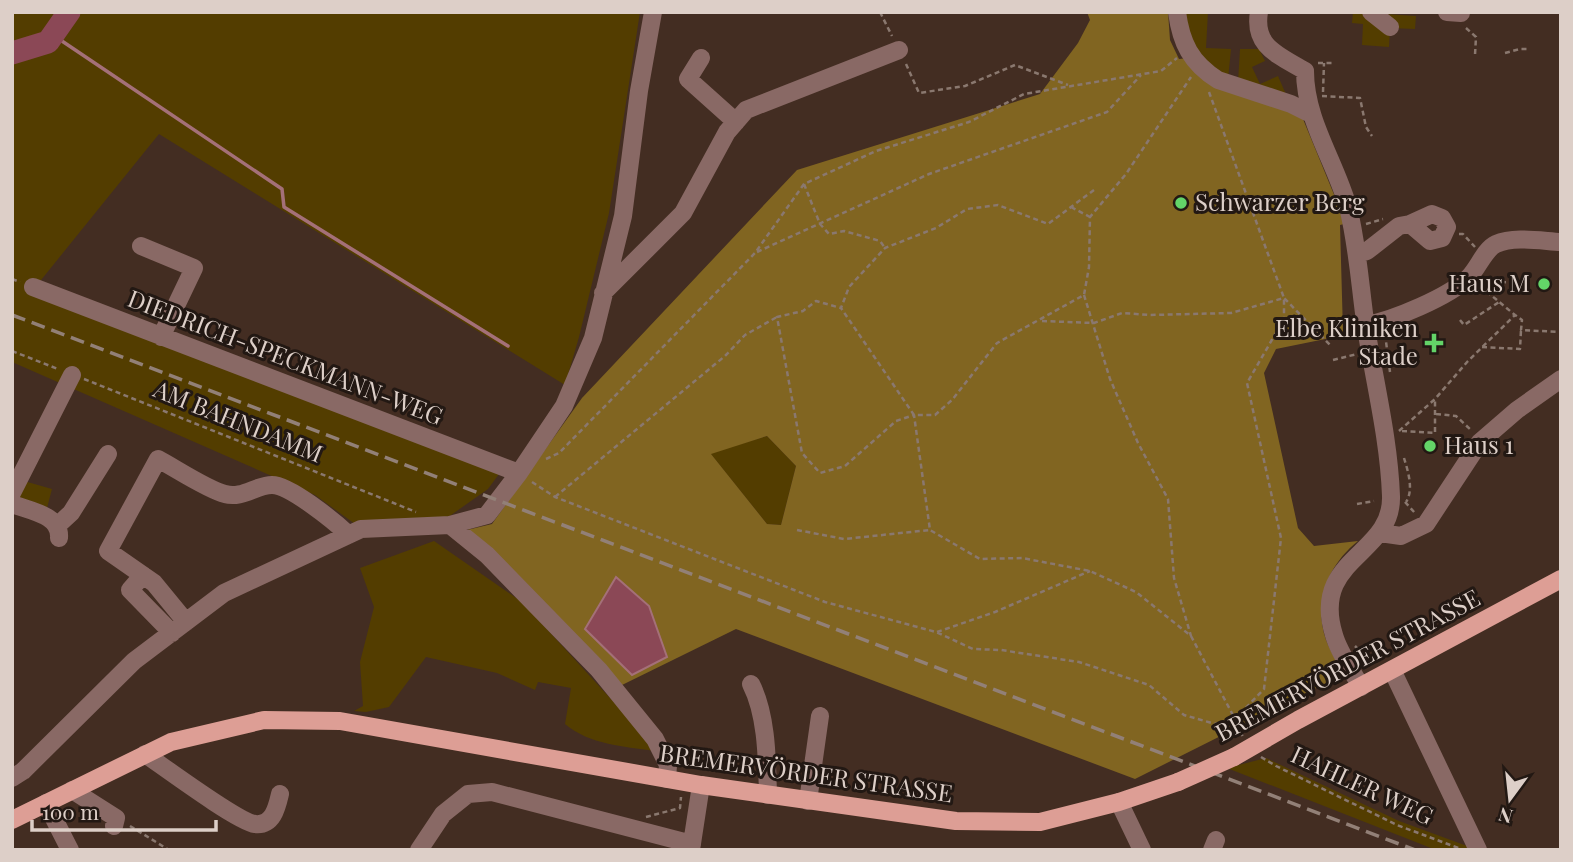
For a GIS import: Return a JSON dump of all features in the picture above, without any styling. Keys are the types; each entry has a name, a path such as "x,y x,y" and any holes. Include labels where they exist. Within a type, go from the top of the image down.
{"main road":[{"name":"BREMERVÖRDER STRASSE","path":"12,820 171,741 264,720 340,721 668,772 701,785 956,821 1040,822 1119,802 1178,782 1241,753 1561,579"}],"street":[{"path":"12,778 23,771 134,661 224,593 361,529 450,525 487,515 564,406 593,338 623,216 639,91 653,12"},
{"path":"1177,12 1180,35 1187,51 1218,80 1291,104 1311,114"},
{"path":"1259,12 1258,33 1275,52 1305,71 1311,114 1342,190 1358,254 1366,325 1393,434 1391,507 1388,520 1380,533 1342,570 1334,585 1330,605 1336,642 1361,687"},
{"path":"1371,12 1390,27"},
{"path":"603,293 683,213 727,132 746,110 899,50"},
{"path":"701,58 688,79 736,122"},
{"path":"1358,254 1367,251 1399,226 1410,224"},
{"path":"1366,325 1385,321 1453,290 1471,275 1493,245 1508,240 1561,242"},
{"path":"141,246 194,268 161,337"},
{"name":"DIEDRICH-SPECKMANN-WEG","path":"33,287 519,473"},
{"path":"12,493 72,375"},
{"path":"1380,533 1401,536 1426,524 1480,442 1517,410 1561,379"},
{"path":"12,504 54,521 59,532 108,454"},
{"path":"179,627 130,590 143,575 108,551 158,459 224,494 238,496 272,485 286,490 332,519 349,535"},
{"path":"450,525 487,555 599,670 655,739 668,772"},
{"path":"1392,670 1479,850"},
{"path":"751,684 758,698 767,749 768,795"},
{"path":"808,801 820,716"},
{"path":"145,754 236,815 255,824 268,821 276,811 280,794"},
{"path":"419,850 443,814 468,794 492,792 621,825 692,847 701,785"},
{"path":"72,790 115,822"},
{"path":"1119,802 1142,850"},
{"path":"46,803 70,850"}],"path":[{"path":"880,12 919,93 965,86 1015,65 1071,86"},
{"path":"1457,15 1476,37 1475,55"},
{"path":"1504,53 1520,48 1529,49"},
{"path":"1187,51 1161,71 1024,94 969,122 876,151 804,184 755,253 559,453 519,473 555,497 825,603 936,632 973,649 1001,650 1079,662 1149,685 1184,715 1215,724 1235,719 1264,689 1281,538 1247,383 1284,319 1284,298 1208,88"},
{"path":"1199,65 1126,174 1090,217 1089,267 1084,295 1110,379 1138,443 1168,499 1174,578 1192,636 1235,719 1241,753"},
{"path":"755,253 929,174 1107,112 1141,75"},
{"path":"1322,96 1360,98 1366,127 1372,136"},
{"path":"804,184 820,224 829,234 844,231 880,241 885,248"},
{"path":"841,308 849,287 885,248 936,228 967,209 998,205 1048,224 1094,190"},
{"path":"1070,207 1090,217"},
{"path":"1463,234 1475,247"},
{"path":"1471,275 1483,281 1523,283"},
{"path":"1471,275 1522,320 1520,354"},
{"path":"777,317 802,453 820,473 845,467 896,421 914,415 935,415 952,400 997,343 1084,295"},
{"path":"1038,321 1094,323 1122,313 1231,313 1284,298"},
{"path":"1284,298 1330,345"},
{"path":"555,497 725,356 745,335 777,317 803,311 816,301 841,308 914,415 930,530"},
{"path":"1460,320 1464,325 1499,302"},
{"path":"1393,434 1435,399 1452,378 1515,315"},
{"path":"1521,330 1561,332"},
{"path":"1482,347 1520,348"},
{"name":"AM BAHNDAMM","path":"12,351 425,515"},
{"path":"1434,439 1435,399"},
{"path":"1436,414 1457,415 1480,442"},
{"path":"1393,434 1435,433"},
{"path":"797,530 844,539 930,530 980,559 1022,558 1090,571 1136,592 1192,636"},
{"path":"936,632 995,612 1090,571"},
{"path":"1435,647 1441,624 1472,607 1470,598 1458,594"},
{"name":"HAHLER WEG","path":"1241,753 1276,766 1397,825 1464,850"},
{"path":"621,825 680,808"},
{"path":"115,822 169,850"}],"shaded area":[{"path":"12,12 640,12 609,213 565,385 159,134 33,290 502,470 488,489 444,520 355,524 315,495 12,362"},
{"path":"1087,12 1168,12 1170,40 1179,59 1188,58 1294,111 1303,119 1335,197 1344,224 1340,225 1343,332 1340,336 1276,349 1264,373 1298,528 1314,546 1358,541 1331,573 1323,598 1322,626 1339,671 1328,682 1135,779 736,629 622,685 467,530 492,524 582,398 797,170 1040,94 1078,43 1090,20","holes":["767,436 796,466 781,525 767,524 711,454"]},
{"path":"1180,12 1208,12 1206,48 1231,49 1228,80 1204,67"},
{"path":"1353,12 1416,16 1415,29 1390,28 1389,47 1362,45 1363,24 1352,23"},
{"path":"1240,49 1259,49 1265,61 1252,67 1260,84 1278,76 1288,99 1238,82"},
{"path":"767,436 796,466 781,525 767,524 710,453"},
{"path":"24,481 52,489 47,508 14,498"},
{"path":"434,541 522,602 654,746 654,751 596,740 565,724 571,688 538,682 535,690 497,673 426,657 389,707 366,712 354,711 363,706 360,662 374,607 360,568"},
{"path":"616,577 649,606 667,657 632,675 585,629"},
{"path":"1266,758 1399,821 1478,850 1436,850 1227,768"}],"waterway":[{"path":"12,53 48,42 69,12"},
{"path":"53,35 282,189 284,207 508,346"}],"railway":[{"path":"12,315 1415,850"}],"place":[{"name":"Schwarzer Berg","path":"1181,203"},
{"name":"Haus M","path":"1544,284"},
{"name":"Elbe Kliniken Stade","path":"1434,343"},
{"name":"Haus 1","path":"1430,446"}]}
